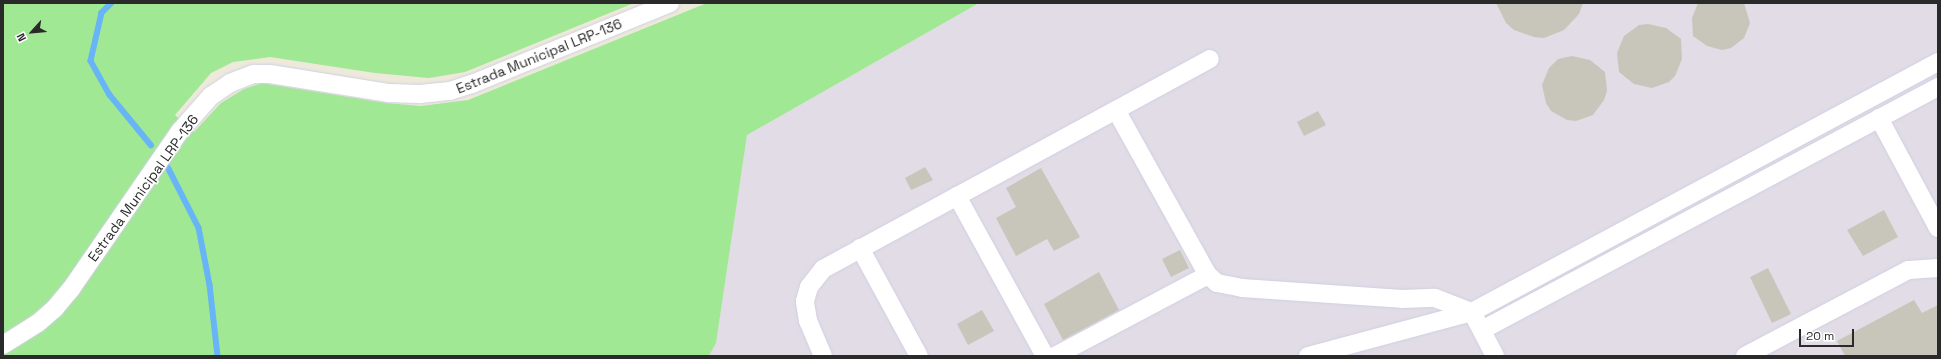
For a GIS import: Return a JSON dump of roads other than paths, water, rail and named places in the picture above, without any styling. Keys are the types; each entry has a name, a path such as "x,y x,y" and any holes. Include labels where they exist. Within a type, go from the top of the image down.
{"street":[{"name":"Estrada Municipal LRP-136","path":"3,345 38,323 59,303 180,131 211,96 230,83 254,74 270,74 389,93 420,94 450,91 472,84 670,3"},
{"path":"823,356 808,321 805,301 809,287 823,269 1210,59"},
{"path":"1308,356 1472,312 1938,62"},
{"path":"1482,330 1938,87"},
{"path":"1116,110 1208,276 1217,283 1242,288 1402,299 1435,298 1472,312 1496,356"},
{"path":"1879,118 1938,228"},
{"path":"957,196 1045,356"},
{"path":"860,248 919,356"},
{"path":"1745,356 1908,270 1938,268"},
{"path":"1055,356 1208,276"}],"waterway":[{"path":"112,3 102,13 91,61 110,95 151,145"},
{"path":"168,167 199,228 210,285 218,356"}]}
